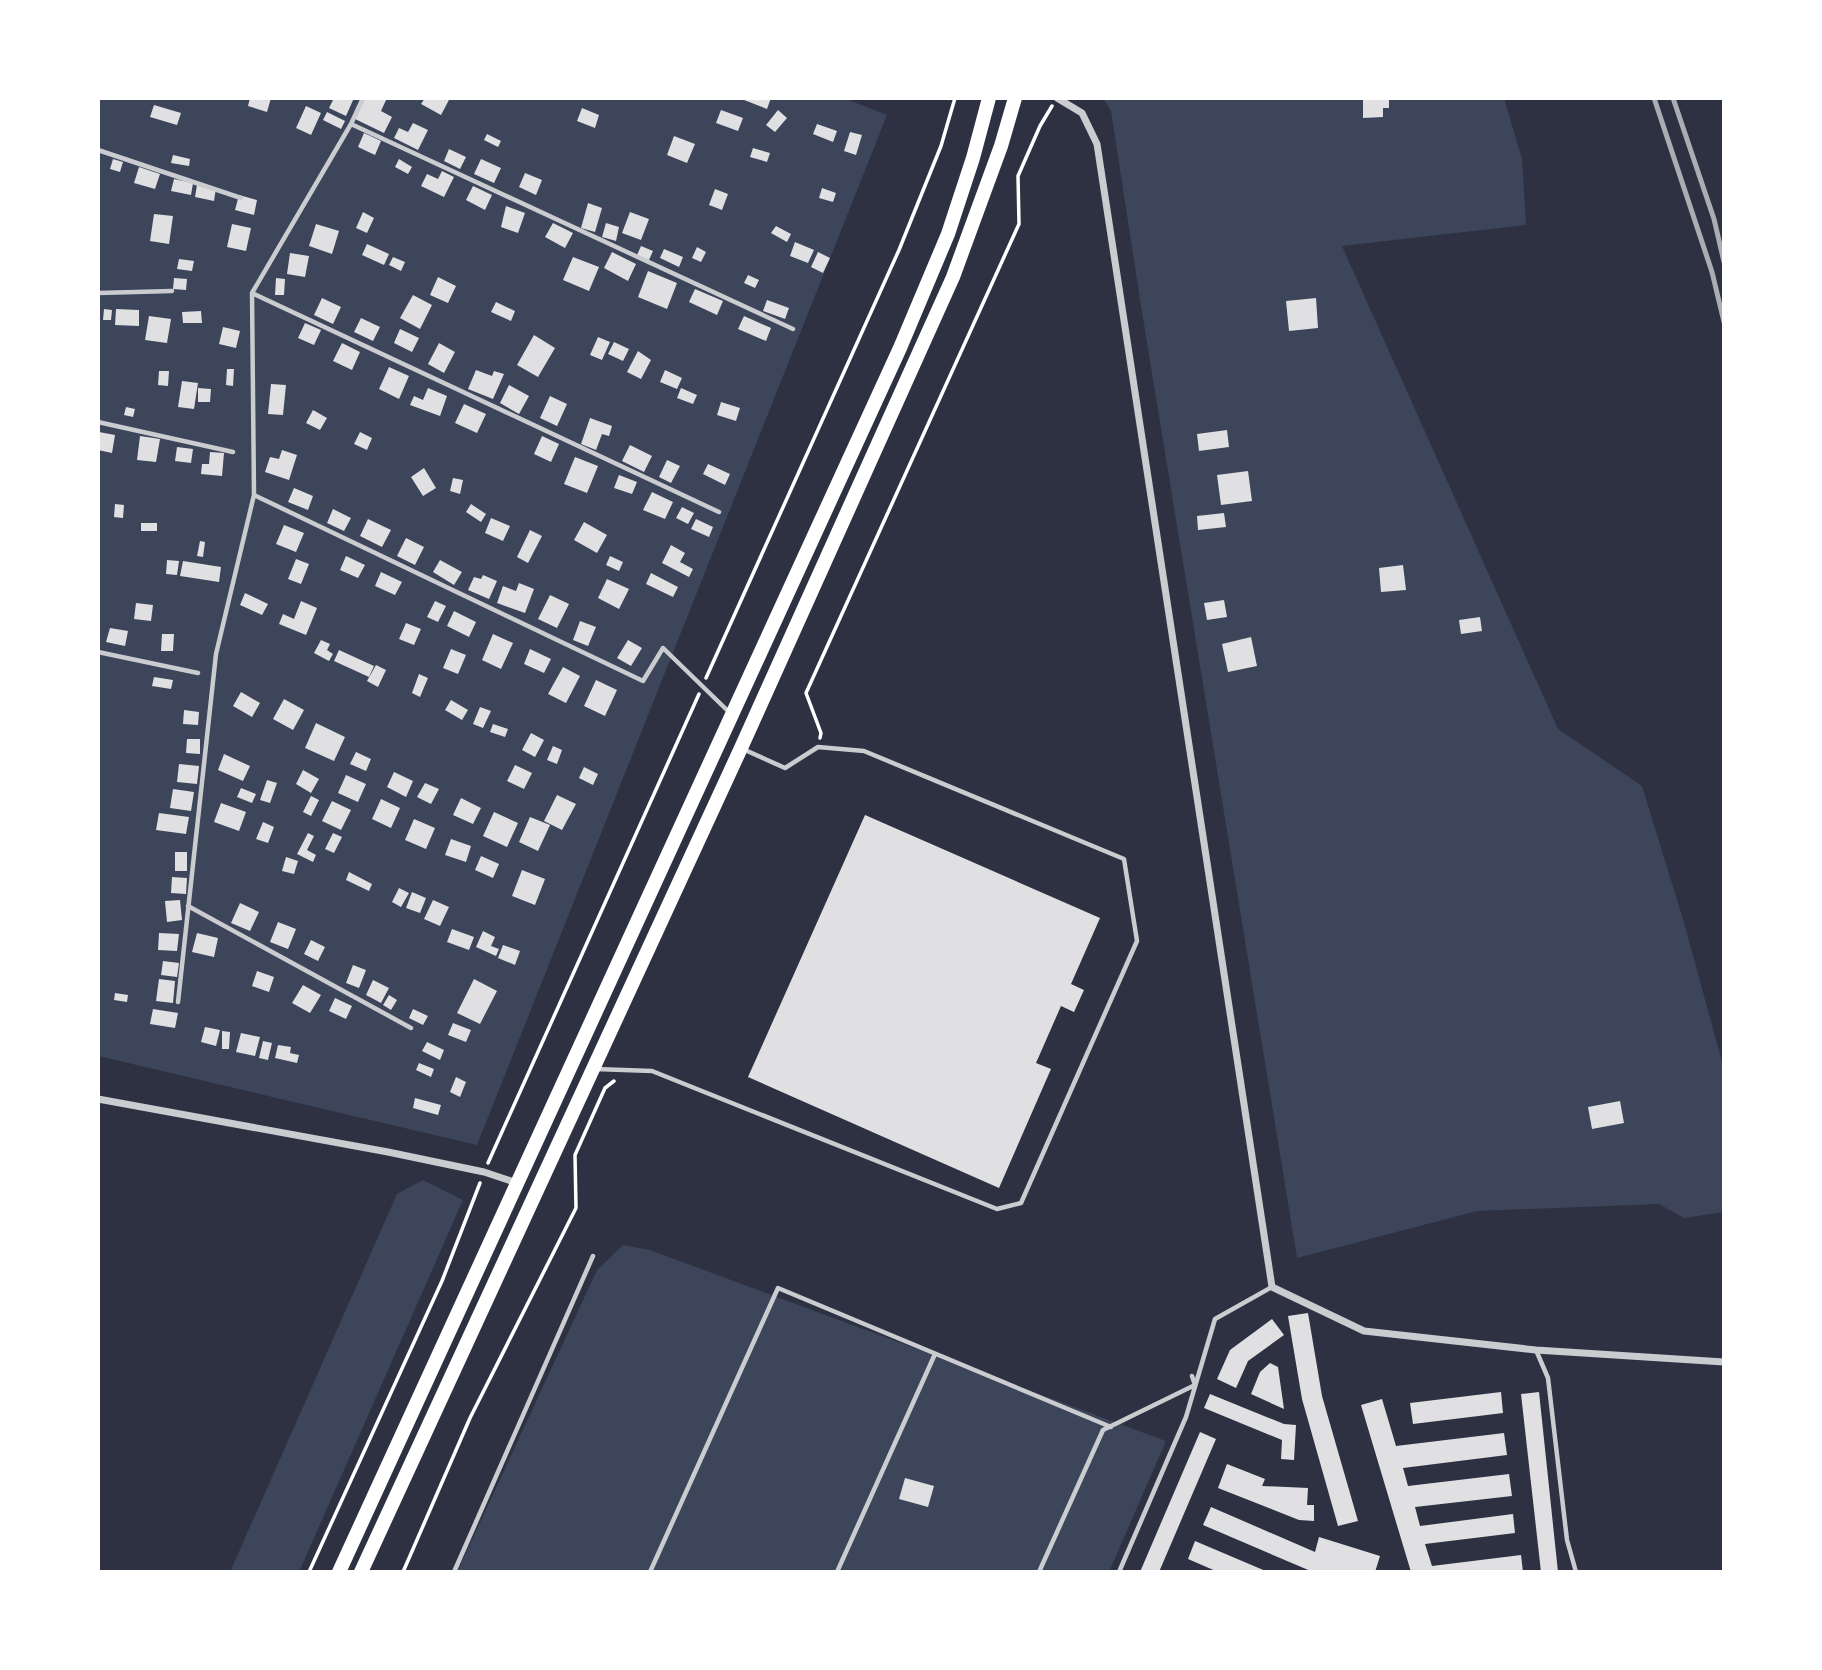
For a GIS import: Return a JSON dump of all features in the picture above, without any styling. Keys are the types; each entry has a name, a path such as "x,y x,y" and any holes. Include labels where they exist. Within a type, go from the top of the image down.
{"main road":[{"path":"339,1572 900,348 943,247 973,158 989,98"},
{"path":"361,1572 741,748 953,277 1001,146 1015,98"}],"street":[{"path":"1057,98 1082,113 1097,144 1272,1287 1364,1331 1536,1350 1724,1362"},
{"path":"98,1099 388,1152 484,1172 517,1183"}],"lane":[{"path":"178,1002 216,654 254,495 252,293 351,124 363,98"},
{"path":"351,124 793,329"},
{"path":"98,150 241,198"},
{"path":"98,293 172,291"},
{"path":"252,293 719,512"},
{"path":"98,422 233,452"},
{"path":"254,495 643,681 663,648 732,715"},
{"path":"98,652 198,673"},
{"path":"593,1069 652,1072 997,1209 1021,1203 1137,941 1124,859 864,751 818,747 785,768 741,748"},
{"path":"188,906 411,1028"},
{"path":"454,1572 593,1256"},
{"path":"1119,1572 1186,1417 1215,1319 1272,1287"},
{"path":"650,1572 778,1288 1111,1427"},
{"path":"1536,1350 1548,1378 1567,1540 1576,1572"},
{"path":"837,1572 935,1354"},
{"path":"1192,1376 1195,1385"},
{"path":"1040,1572 1103,1430 1195,1385"}],"path":[{"path":"309,1572 442,1281 484,1172 899,250 941,146 955,98"},
{"path":"818,747 821,733 806,693 1019,224 1018,176 1040,126 1057,98"},
{"path":"403,1572 470,1418 576,1208 575,1155 605,1088 627,1070"}],"shaded area":[{"path":"98,98 844,98 887,115 477,1145 98,1056"},
{"path":"1103,98 1504,98 1522,159 1526,225 1342,246 1558,729 1642,786 1683,919 1724,1069 1724,1212 1684,1218 1659,1204 1477,1211 1297,1258 1111,111"},
{"path":"423,1180 463,1200 299,1572 230,1572 397,1194"},
{"path":"623,1245 650,1250 1166,1441 1109,1572 457,1572 597,1270"}],"building":[{"path":"250,98 271,98 267,112 248,106"},
{"path":"334,98 354,98 346,116 329,108"},
{"path":"365,98 387,98 381,111 392,117 384,133 355,119"},
{"path":"425,98 450,98 441,115 421,104"},
{"path":"739,98 771,98 767,109"},
{"path":"1363,98 1389,98 1389,108 1383,108 1383,117 1363,118"},
{"path":"154,105 181,113 177,125 150,117"},
{"path":"306,106 321,113 311,135 296,128"},
{"path":"582,108 599,115 595,128 577,121"},
{"path":"721,110 743,118 738,131 716,123"},
{"path":"778,110 787,118 775,132 766,125"},
{"path":"327,112 345,121 341,129 323,120"},
{"path":"413,123 428,130 418,150 394,138 399,128 408,132"},
{"path":"817,124 837,131 833,142 813,134"},
{"path":"850,132 862,135 856,155 844,151"},
{"path":"364,133 381,141 375,155 358,147"},
{"path":"487,134 501,141 498,147 484,140"},
{"path":"674,136 695,144 687,163 667,155"},
{"path":"753,148 770,153 767,162 750,157"},
{"path":"449,149 466,157 460,169 444,161"},
{"path":"173,155 190,159 189,166 171,163"},
{"path":"113,159 123,162 120,172 110,169"},
{"path":"399,159 412,167 408,174 395,167"},
{"path":"481,159 501,168 494,183 474,174"},
{"path":"139,167 160,174 155,189 134,183"},
{"path":"442,171 454,177 444,197 421,186 427,174 438,179"},
{"path":"525,173 542,180 536,195 519,187"},
{"path":"174,179 193,183 191,195 171,191"},
{"path":"197,185 216,188 214,201 195,197"},
{"path":"473,186 492,195 485,210 466,200"},
{"path":"822,188 836,193 833,202 819,198"},
{"path":"715,189 728,194 722,210 709,205"},
{"path":"239,195 257,200 254,215 235,210"},
{"path":"588,203 602,208 595,232 581,228"},
{"path":"506,206 525,213 518,233 501,227"},
{"path":"363,212 374,218 367,233 356,228"},
{"path":"630,212 649,219 641,240 622,233"},
{"path":"154,214 173,216 169,244 150,241"},
{"path":"553,223 573,233 565,248 545,237"},
{"path":"606,223 619,227 616,241 602,237"},
{"path":"232,224 251,228 246,251 227,247"},
{"path":"316,224 339,231 332,254 309,246"},
{"path":"776,226 791,234 787,242 771,233"},
{"path":"795,242 814,250 808,263 790,256"},
{"path":"367,244 389,254 384,265 362,255"},
{"path":"641,246 653,251 649,260 637,255"},
{"path":"697,247 706,252 701,262 692,258"},
{"path":"664,249 683,257 679,267 660,258"},
{"path":"612,252 636,264 628,281 604,268"},
{"path":"818,252 830,258 823,273 811,267"},
{"path":"290,253 309,256 305,277 287,274"},
{"path":"393,257 405,262 401,271 389,265"},
{"path":"573,257 599,267 589,291 563,280"},
{"path":"179,259 194,261 192,271 177,269"},
{"path":"648,271 677,283 667,309 638,297"},
{"path":"748,275 759,280 755,288 744,283"},
{"path":"438,277 456,286 448,303 430,295"},
{"path":"174,278 187,279 186,290 173,289"},
{"path":"276,278 285,279 284,295 275,295"},
{"path":"695,289 723,301 717,315 689,302"},
{"path":"413,295 432,305 420,329 400,318"},
{"path":"322,298 341,307 333,324 314,315"},
{"path":"1316,298 1318,328 1289,331 1286,301"},
{"path":"767,300 789,308 785,319 763,311"},
{"path":"496,302 515,311 511,321 491,312"},
{"path":"104,309 112,310 111,320 103,320"},
{"path":"116,309 139,310 139,326 115,325"},
{"path":"201,311 202,323 183,323 182,312"},
{"path":"149,316 171,319 167,343 145,340"},
{"path":"744,316 771,328 766,341 738,329"},
{"path":"361,318 380,327 373,341 354,332"},
{"path":"305,323 321,330 314,345 298,338"},
{"path":"223,327 240,331 236,348 219,344"},
{"path":"400,329 419,338 412,352 394,343"},
{"path":"534,335 555,348 538,377 517,365"},
{"path":"598,337 610,342 602,360 590,355"},
{"path":"614,342 629,349 623,361 608,354"},
{"path":"342,343 360,352 352,370 333,361"},
{"path":"439,343 455,352 444,373 428,364"},
{"path":"638,351 651,360 641,379 627,372"},
{"path":"389,367 409,376 399,399 379,389"},
{"path":"227,369 234,369 233,386 226,385"},
{"path":"476,370 492,376 494,371 504,374 493,399 468,389"},
{"path":"665,370 682,378 677,389 660,382"},
{"path":"159,371 169,371 168,386 158,385"},
{"path":"182,381 198,383 194,409 178,407"},
{"path":"271,384 286,385 283,415 268,414"},
{"path":"509,385 529,396 519,414 500,403"},
{"path":"198,388 211,389 210,402 198,402"},
{"path":"428,388 447,396 440,416 410,405 414,396 423,400"},
{"path":"681,388 697,395 693,404 677,398"},
{"path":"550,396 567,404 557,426 540,418"},
{"path":"721,402 740,408 736,421 717,415"},
{"path":"464,404 486,414 477,433 455,423"},
{"path":"126,407 135,409 133,417 124,415"},
{"path":"313,410 327,418 320,430 306,423"},
{"path":"590,418 612,426 609,436 602,434 596,450 581,444"},
{"path":"1227,430 1229,447 1199,451 1197,434"},
{"path":"99,432 115,435 112,453 98,450"},
{"path":"360,432 372,438 367,450 354,444"},
{"path":"140,436 160,439 156,462 137,460"},
{"path":"542,436 559,444 551,462 534,454"},
{"path":"630,445 652,456 644,472 622,461"},
{"path":"177,447 193,449 191,463 175,461"},
{"path":"282,450 297,455 289,480 265,472 270,457 279,459"},
{"path":"210,452 224,453 222,476 201,474 202,464 209,464"},
{"path":"575,457 598,466 587,493 564,484"},
{"path":"667,460 680,466 671,483 659,477"},
{"path":"708,464 730,474 725,485 703,474"},
{"path":"424,468 436,488 423,496 411,477"},
{"path":"1248,471 1252,501 1221,505 1217,475"},
{"path":"619,475 637,482 632,494 614,488"},
{"path":"453,478 463,480 460,494 450,491"},
{"path":"294,488 313,496 308,510 288,502"},
{"path":"652,492 673,502 665,519 643,510"},
{"path":"115,504 124,505 123,518 114,517"},
{"path":"471,504 486,514 481,522 466,512"},
{"path":"682,507 694,513 688,524 676,518"},
{"path":"333,509 351,518 344,531 327,523"},
{"path":"1224,513 1226,527 1198,530 1197,516"},
{"path":"491,518 510,526 503,541 485,533"},
{"path":"368,519 391,530 382,547 360,536"},
{"path":"696,519 713,527 709,537 691,529"},
{"path":"584,522 607,535 597,553 574,540"},
{"path":"141,523 157,523 157,531 141,531"},
{"path":"284,525 304,533 296,552 276,544"},
{"path":"530,530 542,536 528,563 517,557"},
{"path":"406,538 424,547 415,565 397,556"},
{"path":"200,541 205,542 203,557 197,556"},
{"path":"671,545 685,553 680,562 693,569 689,577 662,563"},
{"path":"346,556 365,565 358,578 340,570"},
{"path":"610,556 623,562 619,571 606,565"},
{"path":"296,559 309,564 301,584 288,579"},
{"path":"167,560 179,561 177,575 166,574"},
{"path":"440,560 462,572 454,585 433,572"},
{"path":"183,561 221,567 219,582 180,576"},
{"path":"1403,565 1406,590 1381,592 1379,568"},
{"path":"381,572 402,582 395,595 375,586"},
{"path":"651,573 678,587 673,597 646,584"},
{"path":"483,575 497,581 489,599 468,590 474,577 481,579"},
{"path":"607,579 629,589 619,609 598,598"},
{"path":"519,583 534,589 525,613 497,603 503,586 516,591"},
{"path":"245,593 268,604 262,615 240,605"},
{"path":"550,595 569,604 557,628 538,619"},
{"path":"1224,600 1227,617 1207,620 1204,603"},
{"path":"301,601 317,608 306,635 279,624 283,614 294,619"},
{"path":"435,601 446,606 438,622 427,617"},
{"path":"136,603 153,605 151,621 134,619"},
{"path":"454,611 476,622 469,637 447,626"},
{"path":"1480,617 1482,631 1461,634 1459,620"},
{"path":"580,621 596,627 588,646 573,640"},
{"path":"406,623 421,629 414,645 399,639"},
{"path":"110,628 128,631 125,646 106,642"},
{"path":"162,634 174,634 173,651 161,651"},
{"path":"493,634 513,643 501,669 482,660"},
{"path":"1251,637 1257,666 1228,672 1222,644"},
{"path":"321,640 330,644 327,650 333,654 329,661 314,653"},
{"path":"628,640 642,648 631,666 617,658"},
{"path":"451,649 466,655 458,674 443,668"},
{"path":"530,649 551,659 544,673 524,664"},
{"path":"339,650 374,666 369,677 334,661"},
{"path":"376,665 386,670 378,687 367,681"},
{"path":"563,667 580,676 566,703 548,694"},
{"path":"419,674 428,678 420,697 412,693"},
{"path":"154,677 173,680 171,689 152,686"},
{"path":"596,680 617,690 605,716 584,706"},
{"path":"241,692 260,703 252,717 233,706"},
{"path":"284,699 304,710 293,730 273,719"},
{"path":"451,700 468,710 462,720 445,710"},
{"path":"480,707 491,711 483,728 473,724"},
{"path":"184,710 199,712 198,725 183,724"},
{"path":"316,723 345,737 334,761 305,748"},
{"path":"493,724 508,729 505,737 490,732"},
{"path":"531,733 544,740 535,757 522,750"},
{"path":"187,739 200,739 200,754 186,753"},
{"path":"553,746 562,750 557,764 547,760"},
{"path":"356,752 371,759 366,771 350,764"},
{"path":"224,754 250,766 243,781 218,770"},
{"path":"179,764 199,766 197,784 177,782"},
{"path":"515,765 532,773 524,789 507,781"},
{"path":"584,767 598,774 593,785 579,778"},
{"path":"303,770 319,779 311,793 296,784"},
{"path":"394,772 413,781 406,797 387,787"},
{"path":"346,775 366,784 358,802 338,793"},
{"path":"267,780 277,783 270,803 260,800"},
{"path":"425,783 439,789 431,804 417,797"},
{"path":"241,788 256,794 252,803 237,797"},
{"path":"173,789 194,792 191,811 170,808"},
{"path":"557,795 576,804 562,830 544,821"},
{"path":"311,796 319,800 311,816 303,812"},
{"path":"461,798 481,808 473,824 453,815"},
{"path":"381,799 400,808 391,828 372,819"},
{"path":"332,801 351,810 341,830 322,821"},
{"path":"221,803 246,812 239,831 214,822"},
{"path":"494,812 518,823 507,847 483,836"},
{"path":"159,813 189,817 186,834 156,830"},
{"path":"865,815 1100,918 1071,984 1084,990 1074,1012 1061,1006 1036,1063 1051,1069 999,1188 748,1077"},
{"path":"530,817 550,825 538,851 519,842"},
{"path":"414,819 435,828 426,849 405,840"},
{"path":"263,822 274,827 268,843 256,839"},
{"path":"308,833 314,836 307,850 316,855 313,862 297,854"},
{"path":"333,833 342,837 334,853 325,849"},
{"path":"451,839 471,846 466,862 445,855"},
{"path":"175,852 187,852 187,871 175,871"},
{"path":"481,856 499,864 493,878 475,870"},
{"path":"286,857 298,861 294,874 282,871"},
{"path":"522,870 545,879 535,905 512,896"},
{"path":"349,872 372,884 369,891 346,880"},
{"path":"172,877 187,878 186,894 171,893"},
{"path":"399,888 409,893 401,907 392,902"},
{"path":"412,892 426,898 420,913 406,908"},
{"path":"180,900 182,920 167,922 165,901"},
{"path":"433,900 449,907 440,926 424,919"},
{"path":"240,903 259,912 250,931 231,923"},
{"path":"278,922 296,929 288,949 270,942"},
{"path":"452,929 474,937 469,950 447,942"},
{"path":"483,931 495,937 491,946 499,949 496,956 476,947"},
{"path":"159,933 179,934 177,951 158,950"},
{"path":"197,933 218,938 214,957 192,952"},
{"path":"311,940 325,947 318,961 304,954"},
{"path":"503,945 520,951 515,965 498,958"},
{"path":"163,961 179,963 177,977 161,975"},
{"path":"353,965 366,970 359,988 346,983"},
{"path":"257,971 274,977 269,992 252,986"},
{"path":"159,979 175,981 173,1003 156,1001"},
{"path":"474,979 497,991 480,1024 457,1013"},
{"path":"373,980 389,988 381,1003 366,995"},
{"path":"303,985 321,995 310,1013 292,1003"},
{"path":"115,993 128,995 127,1002 114,1000"},
{"path":"389,995 397,1000 391,1010 383,1005"},
{"path":"335,998 352,1006 346,1019 329,1011"},
{"path":"153,1009 178,1013 175,1028 150,1024"},
{"path":"413,1009 428,1016 423,1025 409,1018"},
{"path":"453,1023 471,1030 466,1042 448,1035"},
{"path":"205,1027 220,1030 216,1046 201,1042"},
{"path":"222,1031 230,1032 229,1049 222,1049"},
{"path":"241,1033 260,1037 255,1056 236,1052"},
{"path":"263,1041 272,1043 268,1060 259,1058"},
{"path":"427,1042 444,1050 440,1060 422,1051"},
{"path":"278,1045 291,1047 290,1053 299,1055 297,1063 275,1058"},
{"path":"419,1063 434,1069 431,1077 416,1070"},
{"path":"456,1077 466,1082 460,1097 450,1092"},
{"path":"415,1098 441,1105 438,1115 413,1108"},
{"path":"1620,1101 1624,1123 1592,1129 1588,1107"},
{"path":"1308,1313 1322,1396 1358,1521 1338,1526 1302,1399 1288,1316"},
{"path":"1272,1319 1284,1335 1248,1361 1236,1388 1217,1379 1230,1350"},
{"path":"1270,1363 1278,1367 1284,1409 1251,1394 1260,1372"},
{"path":"1501,1392 1503,1413 1413,1424 1410,1403"},
{"path":"1539,1392 1558,1572 1541,1572 1521,1394"},
{"path":"1210,1394 1284,1424 1296,1425 1294,1460 1281,1459 1282,1440 1204,1408"},
{"path":"1382,1399 1396,1446 1504,1433 1507,1455 1403,1468 1408,1486 1509,1474 1512,1496 1415,1507 1420,1526 1513,1514 1515,1533 1425,1544 1432,1566 1521,1555 1523,1572 1411,1572 1361,1405"},
{"path":"1200,1432 1216,1439 1159,1572 1140,1572"},
{"path":"1227,1464 1265,1479 1262,1486 1308,1488 1307,1505 1314,1505 1314,1521 1299,1520 1218,1488"},
{"path":"905,1478 934,1486 928,1507 899,1499"},
{"path":"1211,1507 1315,1552 1319,1537 1380,1556 1375,1572 1313,1572 1203,1525"},
{"path":"1195,1541 1268,1572 1218,1572 1188,1559"}],"railway":[{"path":"1654,98 1712,272 1724,322"},
{"path":"1673,98 1714,219 1724,262"}]}
